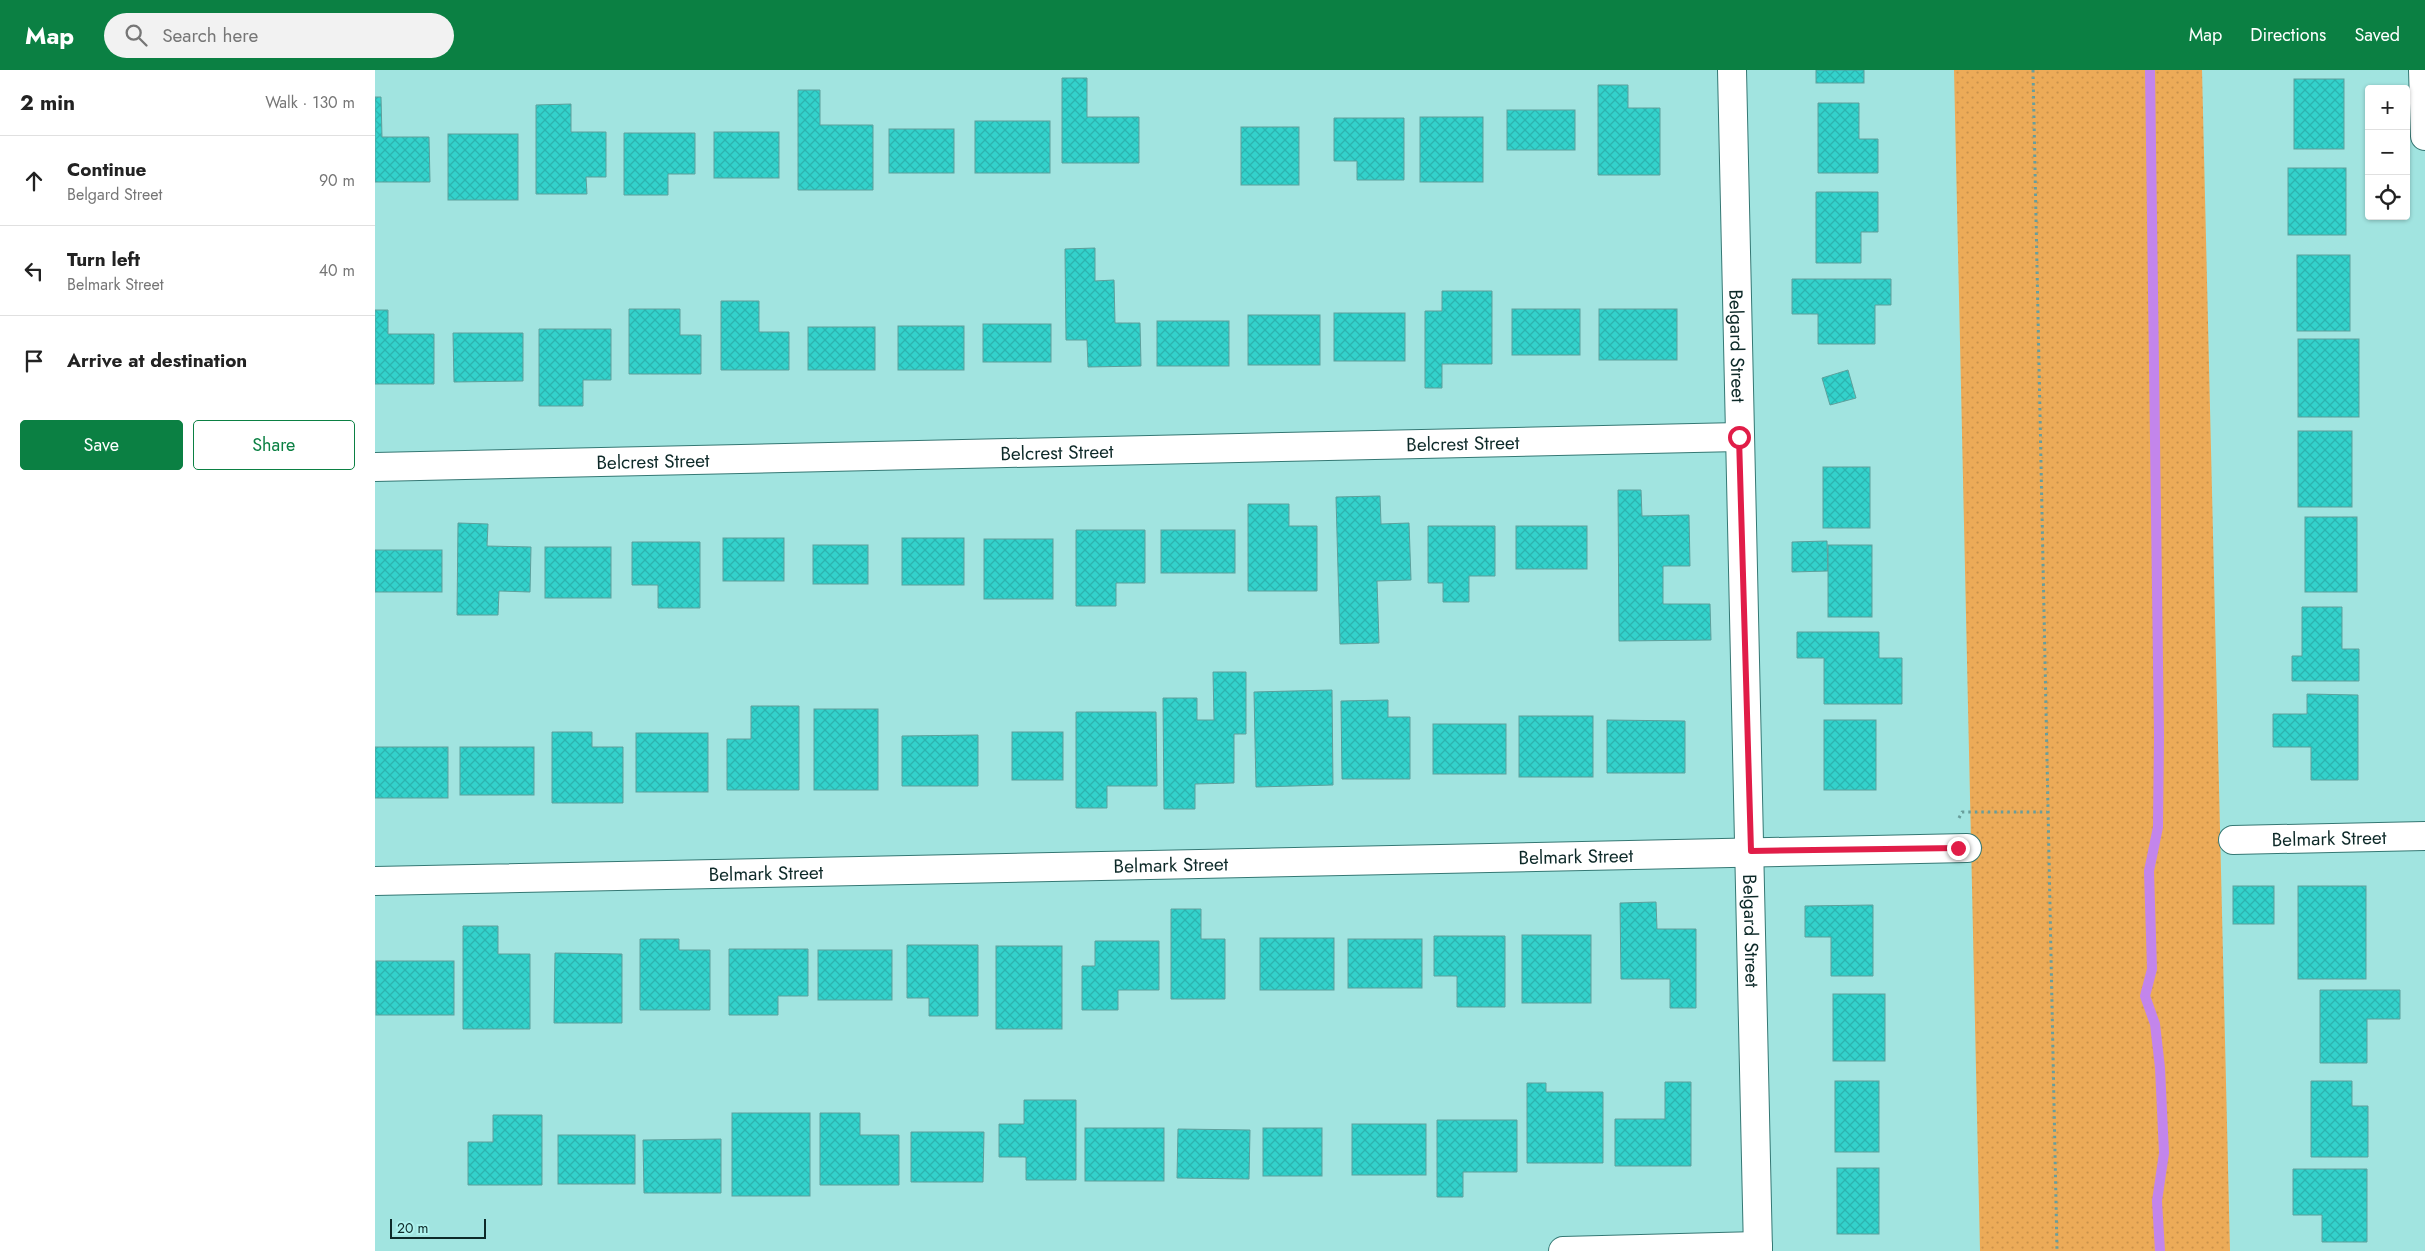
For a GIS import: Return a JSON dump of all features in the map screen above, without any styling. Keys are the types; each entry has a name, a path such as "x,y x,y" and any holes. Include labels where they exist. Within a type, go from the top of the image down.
{"street":[{"name":"Belgard Street","path":"1731,70 1751,851 1758,1249"},
{"path":"2423,70 2425,136"},
{"name":"Belcrest Street","path":"375,466 1739,437"},
{"name":"Belmark Street","path":"2233,840 2425,836"},
{"name":"Belmark Street","path":"375,881 1962,848"},
{"path":"1563,1251 1758,1249"}],"path":[{"path":"2033,70 2057,1251"},
{"path":"1962,848 1958,821 1962,812 2047,812"}],"shaded area":[{"path":"1954,70 2202,70 2230,1251 1980,1251"}],"building":[{"path":"1816,70 1864,70 1864,83 1816,83"},
{"path":"1062,78 1087,78 1087,117 1139,117 1139,163 1062,163"},
{"path":"2294,79 2344,79 2344,149 2294,149"},
{"path":"1598,85 1628,85 1628,108 1660,108 1660,175 1598,175"},
{"path":"798,90 820,90 820,125 873,125 873,190 798,190"},
{"path":"375,97 381,97 382,137 429,137 430,182 375,182"},
{"path":"1818,103 1859,103 1859,139 1878,139 1878,173 1818,173"},
{"path":"571,104 571,132 606,132 606,177 586,177 587,194 536,194 536,105"},
{"path":"1507,110 1575,110 1575,150 1507,150"},
{"path":"1420,117 1483,117 1483,182 1420,182"},
{"path":"1334,118 1404,118 1404,180 1357,180 1357,161 1334,161"},
{"path":"975,121 1050,121 1050,173 975,173"},
{"path":"1241,127 1299,127 1299,185 1241,185"},
{"path":"889,129 954,129 954,173 889,173"},
{"path":"714,132 779,132 779,178 714,178"},
{"path":"624,133 695,133 695,174 668,174 668,195 624,195"},
{"path":"448,134 518,134 518,200 448,200"},
{"path":"2288,168 2346,168 2346,235 2288,235"},
{"path":"1816,192 1878,192 1878,232 1861,232 1861,263 1816,263"},
{"path":"1095,248 1095,281 1114,280 1115,323 1140,323 1141,366 1088,367 1087,340 1066,340 1065,249"},
{"path":"2297,255 2350,255 2350,331 2297,331"},
{"path":"1792,279 1891,279 1891,305 1875,305 1875,344 1818,344 1818,314 1792,314"},
{"path":"1442,291 1492,291 1492,364 1442,364 1442,388 1425,388 1425,311 1442,311"},
{"path":"721,301 759,301 759,332 789,332 789,370 721,370"},
{"path":"629,309 680,309 680,335 701,335 701,374 629,374"},
{"path":"1512,309 1580,309 1580,355 1512,355"},
{"path":"1599,309 1677,309 1677,360 1599,360"},
{"path":"375,310 388,310 388,334 434,334 434,384 375,384"},
{"path":"1334,313 1405,313 1405,361 1334,361"},
{"path":"1248,315 1320,315 1320,365 1248,365"},
{"path":"1157,321 1229,321 1229,366 1157,366"},
{"path":"983,324 1051,324 1051,362 983,362"},
{"path":"898,326 964,326 964,370 898,370"},
{"path":"808,327 875,327 875,370 808,370"},
{"path":"539,329 611,329 611,380 583,380 583,406 539,406"},
{"path":"453,333 523,333 523,381 454,382"},
{"path":"2298,339 2359,339 2359,417 2298,417"},
{"path":"1848,370 1856,398 1830,405 1822,378"},
{"path":"2298,431 2352,431 2352,507 2298,507"},
{"path":"1823,467 1870,467 1870,528 1823,528"},
{"path":"1618,490 1641,490 1642,516 1689,515 1690,566 1663,566 1663,604 1710,604 1711,640 1619,641"},
{"path":"1380,496 1381,524 1409,523 1411,580 1377,581 1379,643 1340,644 1336,497"},
{"path":"1248,504 1289,504 1289,526 1317,526 1317,591 1248,591"},
{"path":"2305,517 2357,517 2357,592 2305,592"},
{"path":"458,523 488,524 487,546 531,547 530,592 499,591 498,615 457,615"},
{"path":"1428,526 1495,526 1495,576 1469,576 1469,602 1443,602 1443,583 1428,583"},
{"path":"1516,526 1587,526 1587,569 1516,569"},
{"path":"1076,530 1145,530 1145,583 1116,583 1116,606 1076,606"},
{"path":"1161,530 1235,530 1235,573 1161,573"},
{"path":"723,538 784,538 784,581 723,581"},
{"path":"902,538 964,538 964,585 902,585"},
{"path":"984,539 1053,539 1053,599 984,599"},
{"path":"1827,541 1828,571 1792,572 1792,542"},
{"path":"632,542 700,542 700,608 658,608 658,585 632,585"},
{"path":"813,545 868,545 868,584 813,584"},
{"path":"1828,545 1872,545 1872,617 1828,617"},
{"path":"545,547 611,547 611,598 545,598"},
{"path":"375,550 442,550 442,592 375,592"},
{"path":"2302,607 2342,607 2342,649 2359,649 2359,681 2292,681 2292,656 2302,656"},
{"path":"1797,632 1879,632 1879,658 1902,658 1902,704 1824,704 1824,658 1797,658"},
{"path":"1213,672 1246,672 1246,734 1234,734 1234,783 1195,784 1195,809 1164,809 1163,698 1197,698 1197,720 1214,720"},
{"path":"1332,690 1333,785 1256,787 1254,692"},
{"path":"2307,694 2358,695 2358,780 2311,780 2311,747 2273,747 2273,714 2307,714"},
{"path":"1388,700 1388,717 1410,717 1410,779 1342,779 1341,701"},
{"path":"751,706 799,706 799,790 727,790 727,739 751,739"},
{"path":"814,709 878,709 878,790 814,790"},
{"path":"1076,712 1156,712 1157,786 1107,786 1107,808 1076,808"},
{"path":"1519,716 1593,716 1593,777 1519,777"},
{"path":"1607,720 1685,721 1685,773 1607,773"},
{"path":"1824,720 1876,720 1876,790 1824,790"},
{"path":"1433,724 1506,724 1506,774 1433,774"},
{"path":"552,732 592,732 592,747 623,747 623,803 552,803"},
{"path":"1012,732 1063,732 1063,780 1012,780"},
{"path":"636,733 708,733 708,792 636,792"},
{"path":"978,735 978,786 902,786 902,736"},
{"path":"375,747 448,747 448,798 375,798"},
{"path":"460,747 534,747 534,795 460,795"},
{"path":"2233,886 2274,886 2274,924 2233,924"},
{"path":"2298,886 2366,886 2366,979 2298,979"},
{"path":"1656,902 1657,929 1696,929 1696,1008 1670,1008 1670,979 1621,979 1620,903"},
{"path":"1873,905 1873,976 1831,976 1831,937 1805,937 1805,906"},
{"path":"1171,909 1201,909 1201,939 1225,939 1225,999 1171,999"},
{"path":"463,926 498,926 498,954 530,954 530,1029 463,1029"},
{"path":"1522,935 1591,935 1591,1003 1522,1003"},
{"path":"1434,936 1505,936 1505,1007 1457,1007 1457,976 1434,976"},
{"path":"1260,938 1334,938 1334,990 1260,990"},
{"path":"640,939 679,939 679,950 710,950 710,1010 640,1010"},
{"path":"1348,939 1422,939 1422,988 1348,988"},
{"path":"1095,941 1159,941 1159,990 1118,990 1118,1010 1082,1010 1082,966 1095,966"},
{"path":"907,945 978,945 978,1016 929,1016 929,998 907,998"},
{"path":"996,946 1062,946 1062,1029 996,1029"},
{"path":"729,949 808,949 808,996 778,996 778,1015 729,1015"},
{"path":"818,950 892,950 892,1000 818,1000"},
{"path":"555,953 622,954 622,1023 554,1023"},
{"path":"376,961 454,961 454,1015 376,1015"},
{"path":"2320,990 2400,990 2400,1019 2367,1019 2367,1063 2320,1063"},
{"path":"1833,994 1885,994 1885,1061 1833,1061"},
{"path":"1835,1081 1879,1081 1879,1152 1835,1152"},
{"path":"2311,1081 2352,1081 2352,1106 2368,1106 2368,1157 2311,1157"},
{"path":"1665,1082 1691,1082 1691,1166 1615,1166 1615,1119 1665,1119"},
{"path":"1527,1083 1546,1083 1546,1092 1603,1092 1603,1163 1527,1163"},
{"path":"1024,1100 1076,1100 1076,1180 1026,1180 1026,1157 999,1157 999,1124 1024,1124"},
{"path":"732,1113 810,1113 810,1196 732,1196"},
{"path":"820,1113 860,1113 860,1135 899,1135 899,1185 820,1185"},
{"path":"493,1115 542,1115 542,1185 468,1185 468,1142 493,1142"},
{"path":"1437,1120 1517,1120 1517,1172 1463,1172 1463,1197 1437,1197"},
{"path":"1352,1124 1426,1124 1426,1175 1352,1175"},
{"path":"1085,1128 1164,1128 1164,1181 1085,1181"},
{"path":"1263,1128 1322,1128 1322,1176 1263,1176"},
{"path":"1178,1129 1250,1130 1249,1179 1177,1178"},
{"path":"911,1132 984,1132 983,1182 911,1182"},
{"path":"558,1135 635,1135 635,1184 558,1184"},
{"path":"721,1139 721,1193 644,1193 643,1140"},
{"path":"1837,1168 1879,1168 1879,1234 1837,1234"},
{"path":"2293,1169 2367,1169 2367,1242 2322,1242 2322,1215 2293,1215"}],"waterway":[{"path":"2150,70 2159,736 2158,827 2149,871 2152,969 2145,996 2155,1024 2160,1068 2164,1153 2157,1201 2160,1251"}],"route":[{"path":"1739,437 1751,851 1958,848"}]}
